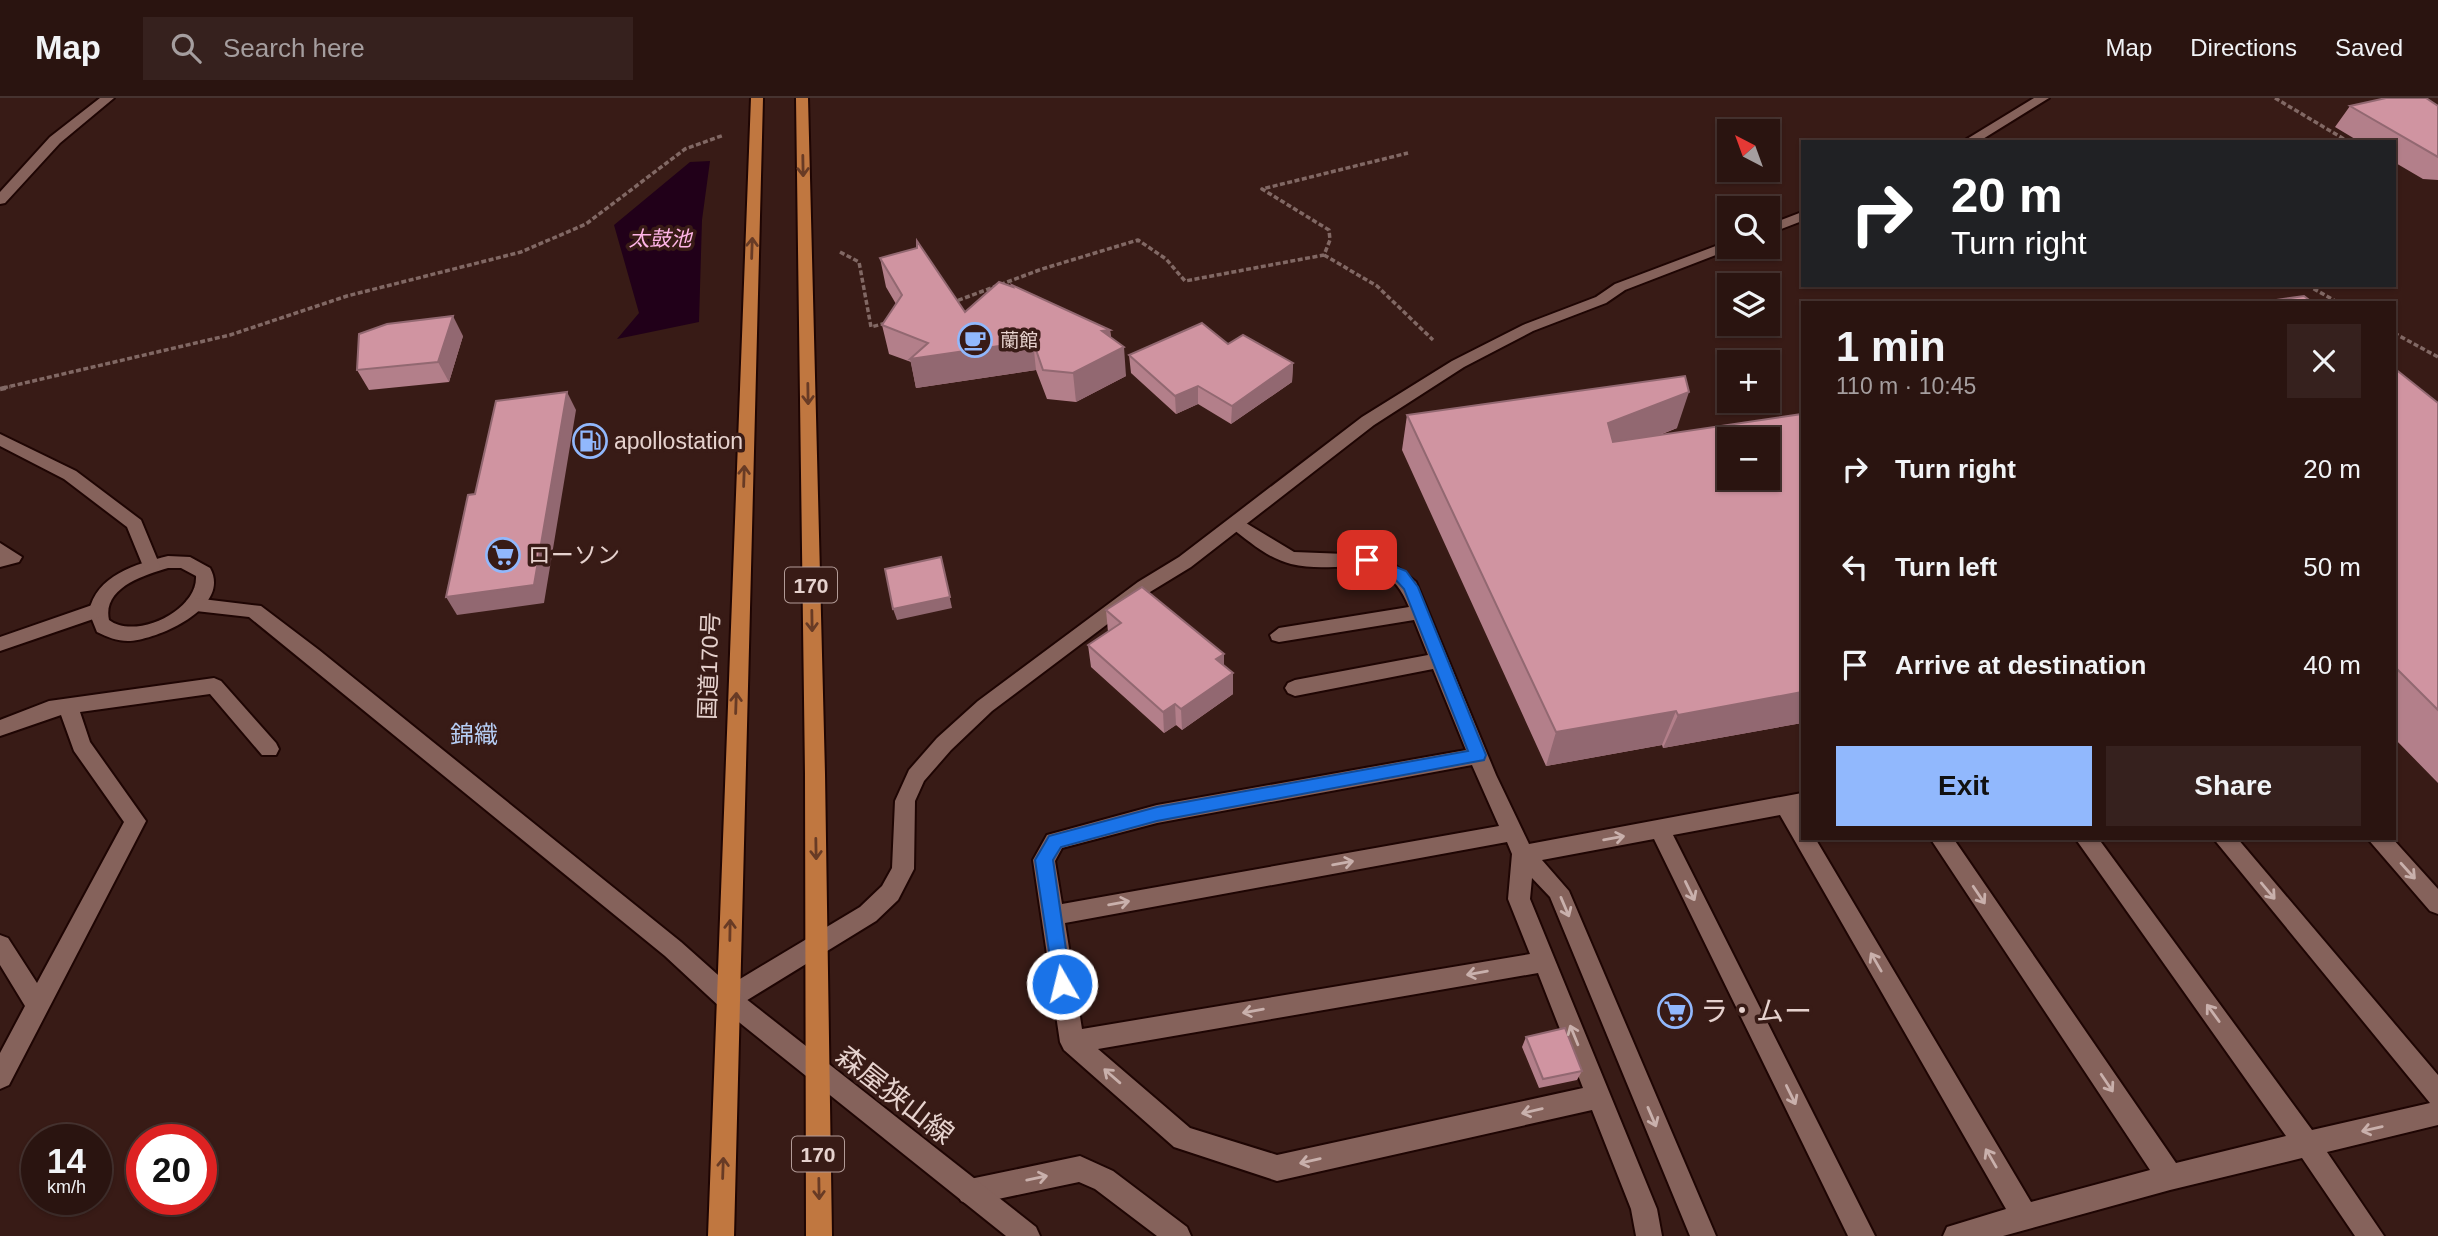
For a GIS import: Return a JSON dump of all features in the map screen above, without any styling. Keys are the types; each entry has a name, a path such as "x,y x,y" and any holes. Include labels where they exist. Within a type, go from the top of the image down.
{"highway":[{"name":"国道170号","path":"721,1236 757,98"},
{"name":"170","path":"802,98 820,1236"}],"street":[{"path":"0,200 55,140 108,98"},
{"path":"1971,140 2043,98"},
{"path":"1780,225 1801,216"},
{"path":"728,999 868,914 890,893 903,869 905,801 916,776 944,744 996,698 1144,587 1185,562 1368,421 1458,364 1528,328 1601,300 1620,287 1717,250"},
{"path":"0,439 70,475 135,524 151,566"},
{"path":"1236,523 1283,554 1298,559 1367,560 1386,566 1401,575 1410,587 1478,755 1523,854 1558,891 1703,1236"},
{"path":"0,549 13,556 0,561"},
{"path":"184,562 204,573 207,582 204,593 194,605 165,624 130,633 104,627 98,620 98,610 109,590 151,566 184,562"},
{"name":"森屋狭山線","path":"194,605 254,611 312,655 620,906 817,1072 1027,1236"},
{"path":"0,644 98,610"},
{"path":"1279,635 1420,612"},
{"path":"1295,688 1440,660"},
{"path":"0,727 49,709 214,687 268,749"},
{"path":"0,1077 135,821 81,745 68,706"},
{"path":"1478,755 1157,814 1055,841 1044,860 1072,1042 1184,1138 1277,1168 1599,1096"},
{"path":"1523,854 1794,804 1801,830"},
{"path":"1660,830 1861,1236"},
{"path":"1052,916 1513,832"},
{"path":"1805,840 2025,1217"},
{"path":"1942,840 2170,1177"},
{"path":"2087,840 2371,1236"},
{"path":"2226,840 2438,1094"},
{"path":"2380,840 2438,904"},
{"path":"1523,854 1519,899 1644,1209 1649,1236"},
{"path":"0,945 38,1005"},
{"path":"1072,1042 1544,961"},
{"path":"1956,1236 2170,1177 2438,1113"},
{"path":"970,1192 1080,1169 1104,1180 1178,1236"}],"path":[{"path":"2275,98 2346,140"},
{"path":"0,389 230,335 347,296 521,252 586,224 685,149 719,135 757,128"},
{"path":"1324,255 1331,240 1329,230 1262,189 1408,153"},
{"path":"940,307 1042,270 1138,240 1166,260 1185,281 1324,255 1377,286 1458,364"},
{"path":"805,254 836,250 859,262 871,327 893,321"},
{"path":"2311,287 2335,301"},
{"path":"2396,334 2438,357"}],"water":[{"name":"太鼓池","path":"710,161 702,220 699,322 617,339 639,313 614,225 690,162"}],"building":[{"path":"2386,98 2426,98 2438,106 2438,157 2350,106"},
{"path":"917,241 965,312 999,282 1013,287 1012,285 1110,330 1102,331 1124,347 1073,373 1043,370 1033,341 910,359 928,343 882,325 902,295 880,258 917,248"},
{"path":"2304,296 2310,301 2270,301"},
{"path":"453,316 438,362 357,370 359,334 387,324"},
{"path":"1202,323 1228,344 1243,335 1293,363 1232,406 1198,386 1175,396 1129,355"},
{"path":"2396,370 2438,403 2438,710 2396,668"},
{"path":"1685,376 1689,392 1608,423 1613,442 1801,414 1801,692 1678,715 1676,711 1556,732 1407,415"},
{"path":"567,392 534,585 446,597 468,495 475,494 496,401"},
{"path":"941,557 950,597 893,609 885,569"},
{"path":"1142,587 1224,654 1216,659 1233,673 1181,709 1175,704 1163,712 1088,645 1121,623 1106,610"},
{"path":"1565,1028 1582,1071 1543,1079 1526,1037"}],"place":[{"name":"蘭館","path":"975,340"},
{"name":"apollostation","path":"590,441"},
{"name":"ローソン","path":"503,555"},
{"name":"ラ・ムー","path":"1675,1011"}],"district":[{"name":"錦織","path":"474,734"}],"route":[{"path":"1062,984 1044,860 1055,841 1157,814 1478,755 1410,587 1401,575 1386,566 1367,560"}]}
